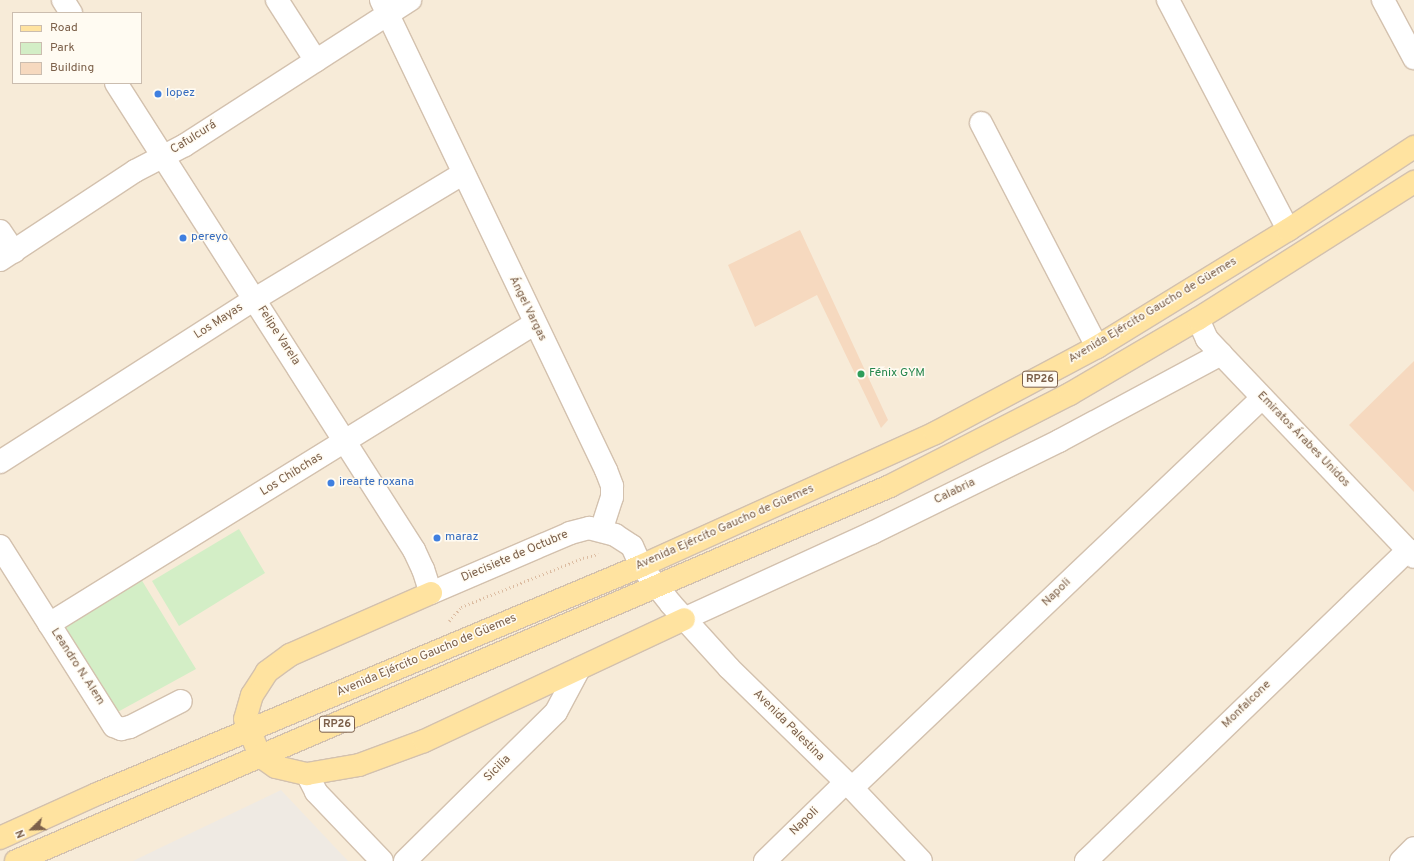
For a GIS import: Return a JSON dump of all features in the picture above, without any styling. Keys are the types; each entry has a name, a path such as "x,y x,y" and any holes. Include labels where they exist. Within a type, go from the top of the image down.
{"main road":[{"name":"Avenida Ejército Gaucho de Güemes","path":"0,838 97,794 641,566 934,433 1096,347 1288,230 1414,147"},
{"name":"RP26","path":"16,861 658,587 904,479 1070,394 1198,319 1414,182"},
{"path":"431,593 290,655 275,665 259,681 248,704 244,719 248,732 260,756 276,767 307,774 359,765 424,741 684,619"}],"street":[{"path":"63,0 70,12"},
{"path":"277,0 316,61"},
{"path":"385,8 410,0"},
{"path":"1168,0 1288,230"},
{"path":"1383,0 1414,58"},
{"name":"Cafulcurá","path":"7,256 135,171 164,157 316,61 385,8"},
{"name":"Ángel Vargas","path":"385,8 462,174 612,486 612,497 601,530"},
{"name":"Felipe Varela","path":"117,84 414,550 424,569 431,593"},
{"path":"981,123 1096,347"},
{"name":"Los Mayas","path":"0,462 255,299 462,174"},
{"path":"0,231 7,256"},
{"name":"Emiratos Árabes Unidos","path":"1198,319 1207,339 1411,553"},
{"name":"Los Chibchas","path":"49,624 346,442 534,324"},
{"name":"Calabria","path":"684,619 872,532 1051,445 1221,354"},
{"name":"Napoli","path":"765,861 849,785 1262,398"},
{"name":"Diecisiete de Octubre","path":"431,593 570,533 589,528 601,530"},
{"path":"601,530 615,535 632,546 641,566 658,587"},
{"name":"Leandro N. Alem","path":"0,546 114,726 121,729 130,727 181,701"},
{"name":"Monfalcone","path":"1086,861 1411,553"},
{"name":"Avenida Palestina","path":"658,587 684,619 729,668 849,785 921,861"},
{"name":"Sicilia","path":"405,861 556,712 579,669"},
{"path":"307,774 316,792 382,861"},
{"path":"1401,861 1414,848"}],"path":[{"path":"448,622 461,607 583,558 632,546"}],"shaded area":[{"path":"0,0 1414,0 1414,861 0,861"},
{"path":"281,790 348,861 133,861 164,846"}],"green space":[{"path":"239,529 265,573 179,626 152,581"},
{"path":"141,579 196,669 114,714 58,625"}],"building":[{"name":"Fénix GYM","path":"800,230 888,420 881,428 817,295 755,327 728,265"},
{"path":"1414,361 1414,492 1349,425"}],"place":[{"name":"lopez","path":"158,94"},
{"name":"pereyo","path":"183,238"},
{"name":"Fénix GYM","path":"861,374"},
{"name":"irearte roxana","path":"331,483"},
{"name":"maraz","path":"437,538"}]}
